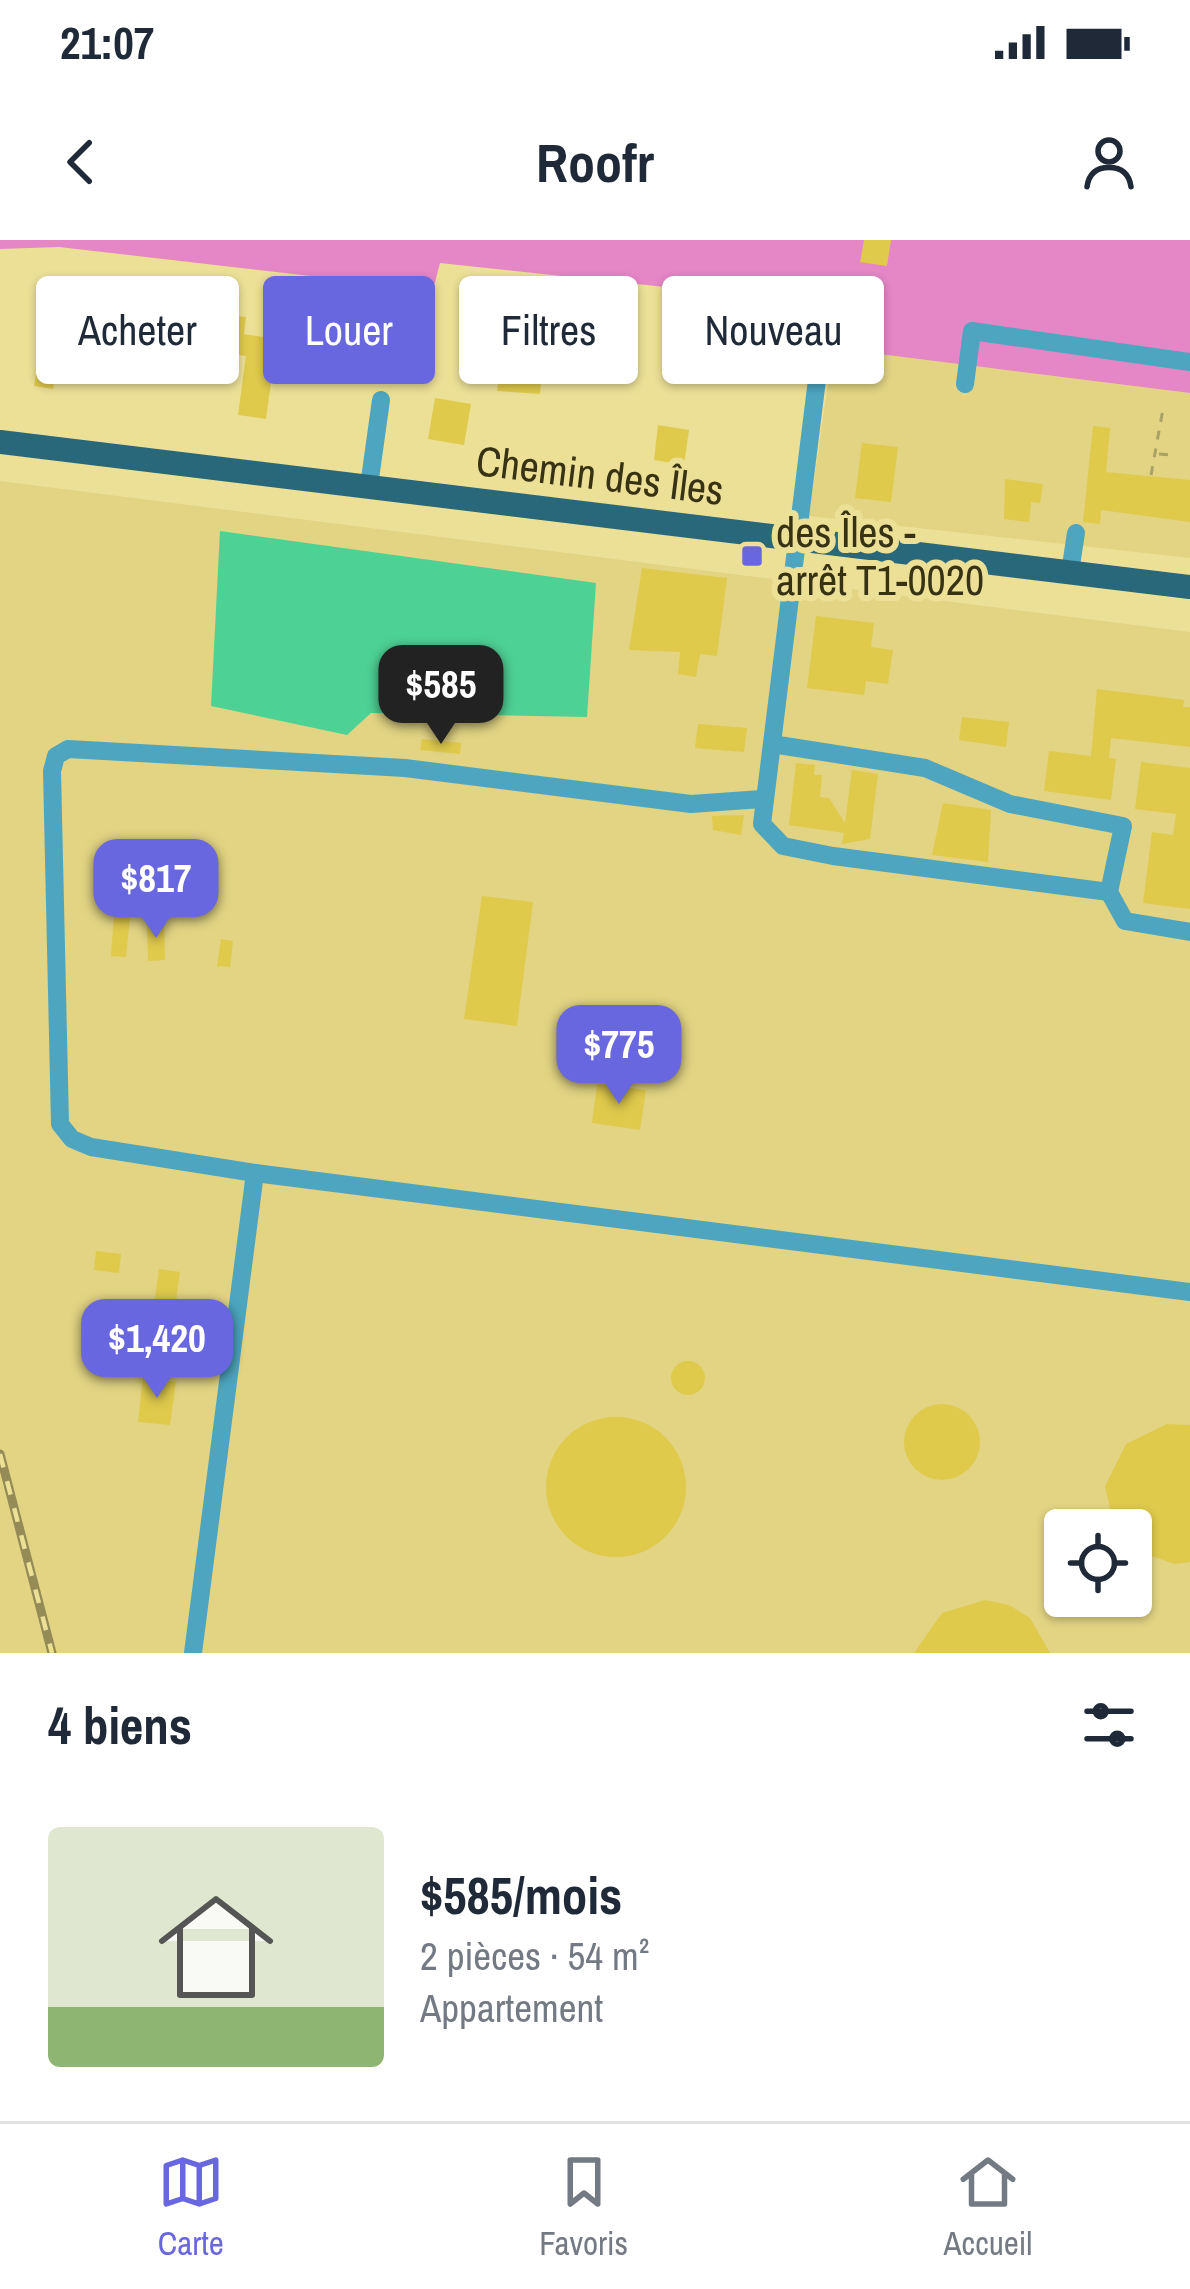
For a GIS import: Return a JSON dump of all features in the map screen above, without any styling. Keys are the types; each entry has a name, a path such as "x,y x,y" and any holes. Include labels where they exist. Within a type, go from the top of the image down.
{"main road":[{"name":"Chemin des Îles","path":"0,442 1190,587"}],"lane":[{"path":"965,384 972,331 1190,362"},
{"path":"816,384 761,824 783,846 1109,892"},
{"path":"368,486 381,400"},
{"path":"1070,572 1076,533"},
{"path":"772,745 925,768 1010,804 1123,826 1109,892 1124,921 1190,932"},
{"path":"762,800 691,804 405,768 68,749 56,756 52,771 60,1124 72,1139 91,1147 255,1173 1190,1292"},
{"path":"193,1653 255,1173"}],"path":[{"path":"1151,475 1163,409"},
{"path":"1157,454 1172,455"}],"shaded area":[{"path":"0,240 1190,240 1190,393 884,355 884,276 662,276 662,287 638,284 638,276 562,276 440,263 435,282 435,276 311,276 59,247 0,249"},
{"path":"884,354 1190,393 1190,558 809,516 828,384 884,384"},
{"path":"0,481 1190,632 1190,1653 0,1653"},
{"path":"220,531 596,583 587,717 371,713 347,735 211,706"}],"building":[{"path":"864,240 891,240 887,266 860,262"},
{"path":"239,316 246,317 244,334 263,337 263,384 271,384 266,419 238,415 246,356 239,355"},
{"path":"498,384 541,384 540,394 497,391"},
{"path":"435,398 471,404 464,445 428,439"},
{"path":"658,425 689,430 684,465 654,460"},
{"path":"1093,426 1110,428 1106,472 1190,480 1190,522 1101,510 1100,524 1083,522"},
{"path":"862,443 898,447 891,502 855,498"},
{"path":"1005,479 1043,484 1040,503 1031,502 1029,522 1004,519"},
{"path":"642,568 727,578 717,656 700,654 696,677 678,674 680,652 629,650"},
{"path":"816,616 874,623 871,647 893,650 888,684 866,681 864,695 807,688"},
{"path":"1097,689 1184,700 1183,707 1190,707 1190,747 1111,738 1109,758 1116,759 1111,800 1044,791 1049,751 1091,756"},
{"path":"962,717 1009,722 1006,747 959,740"},
{"path":"698,724 747,728 744,752 695,748"},
{"path":"422,739 461,743 460,754 420,750"},
{"path":"1141,762 1190,768 1190,909 1143,903 1152,832 1173,835 1176,814 1135,809"},
{"path":"796,763 815,765 814,775 822,775 820,797 829,798 845,823 852,770 878,774 870,839 842,844 844,833 789,825"},
{"path":"943,803 991,810 988,862 932,855"},
{"path":"744,815 741,835 713,830 712,816"},
{"path":"482,896 533,902 517,1026 464,1019"},
{"path":"132,898 126,957 111,956 115,899"},
{"path":"147,922 164,922 165,960 148,961"},
{"path":"221,939 233,941 230,967 217,966"},
{"path":"597,1084 646,1090 640,1130 592,1123"},
{"path":"96,1251 121,1254 119,1273 94,1270"},
{"path":"159,1269 180,1272 173,1323 182,1324 180,1336 169,1335 165,1359 147,1357"},
{"path":"688,1361 700,1366 705,1378 700,1390 688,1395 676,1390 671,1378 676,1366"},
{"path":"143,1377 176,1382 170,1425 138,1422"},
{"path":"942,1404 969,1415 980,1442 969,1469 942,1480 915,1469 904,1442 915,1415"},
{"path":"616,1417 643,1423 665,1438 680,1460 686,1487 680,1514 665,1536 643,1551 616,1557 589,1551 567,1536 552,1514 546,1487 552,1460 567,1438 589,1423"},
{"path":"1167,1424 1190,1425 1190,1562 1175,1564 1152,1556 1152,1509 1110,1509 1105,1486 1126,1444"},
{"path":"985,1600 1009,1605 1030,1618 1050,1653 914,1653 942,1613"}],"railway":[{"path":"0,1454 52,1653"}],"place":[{"name":"des Îles - arrêt T1-0020","path":"752,556"}]}
